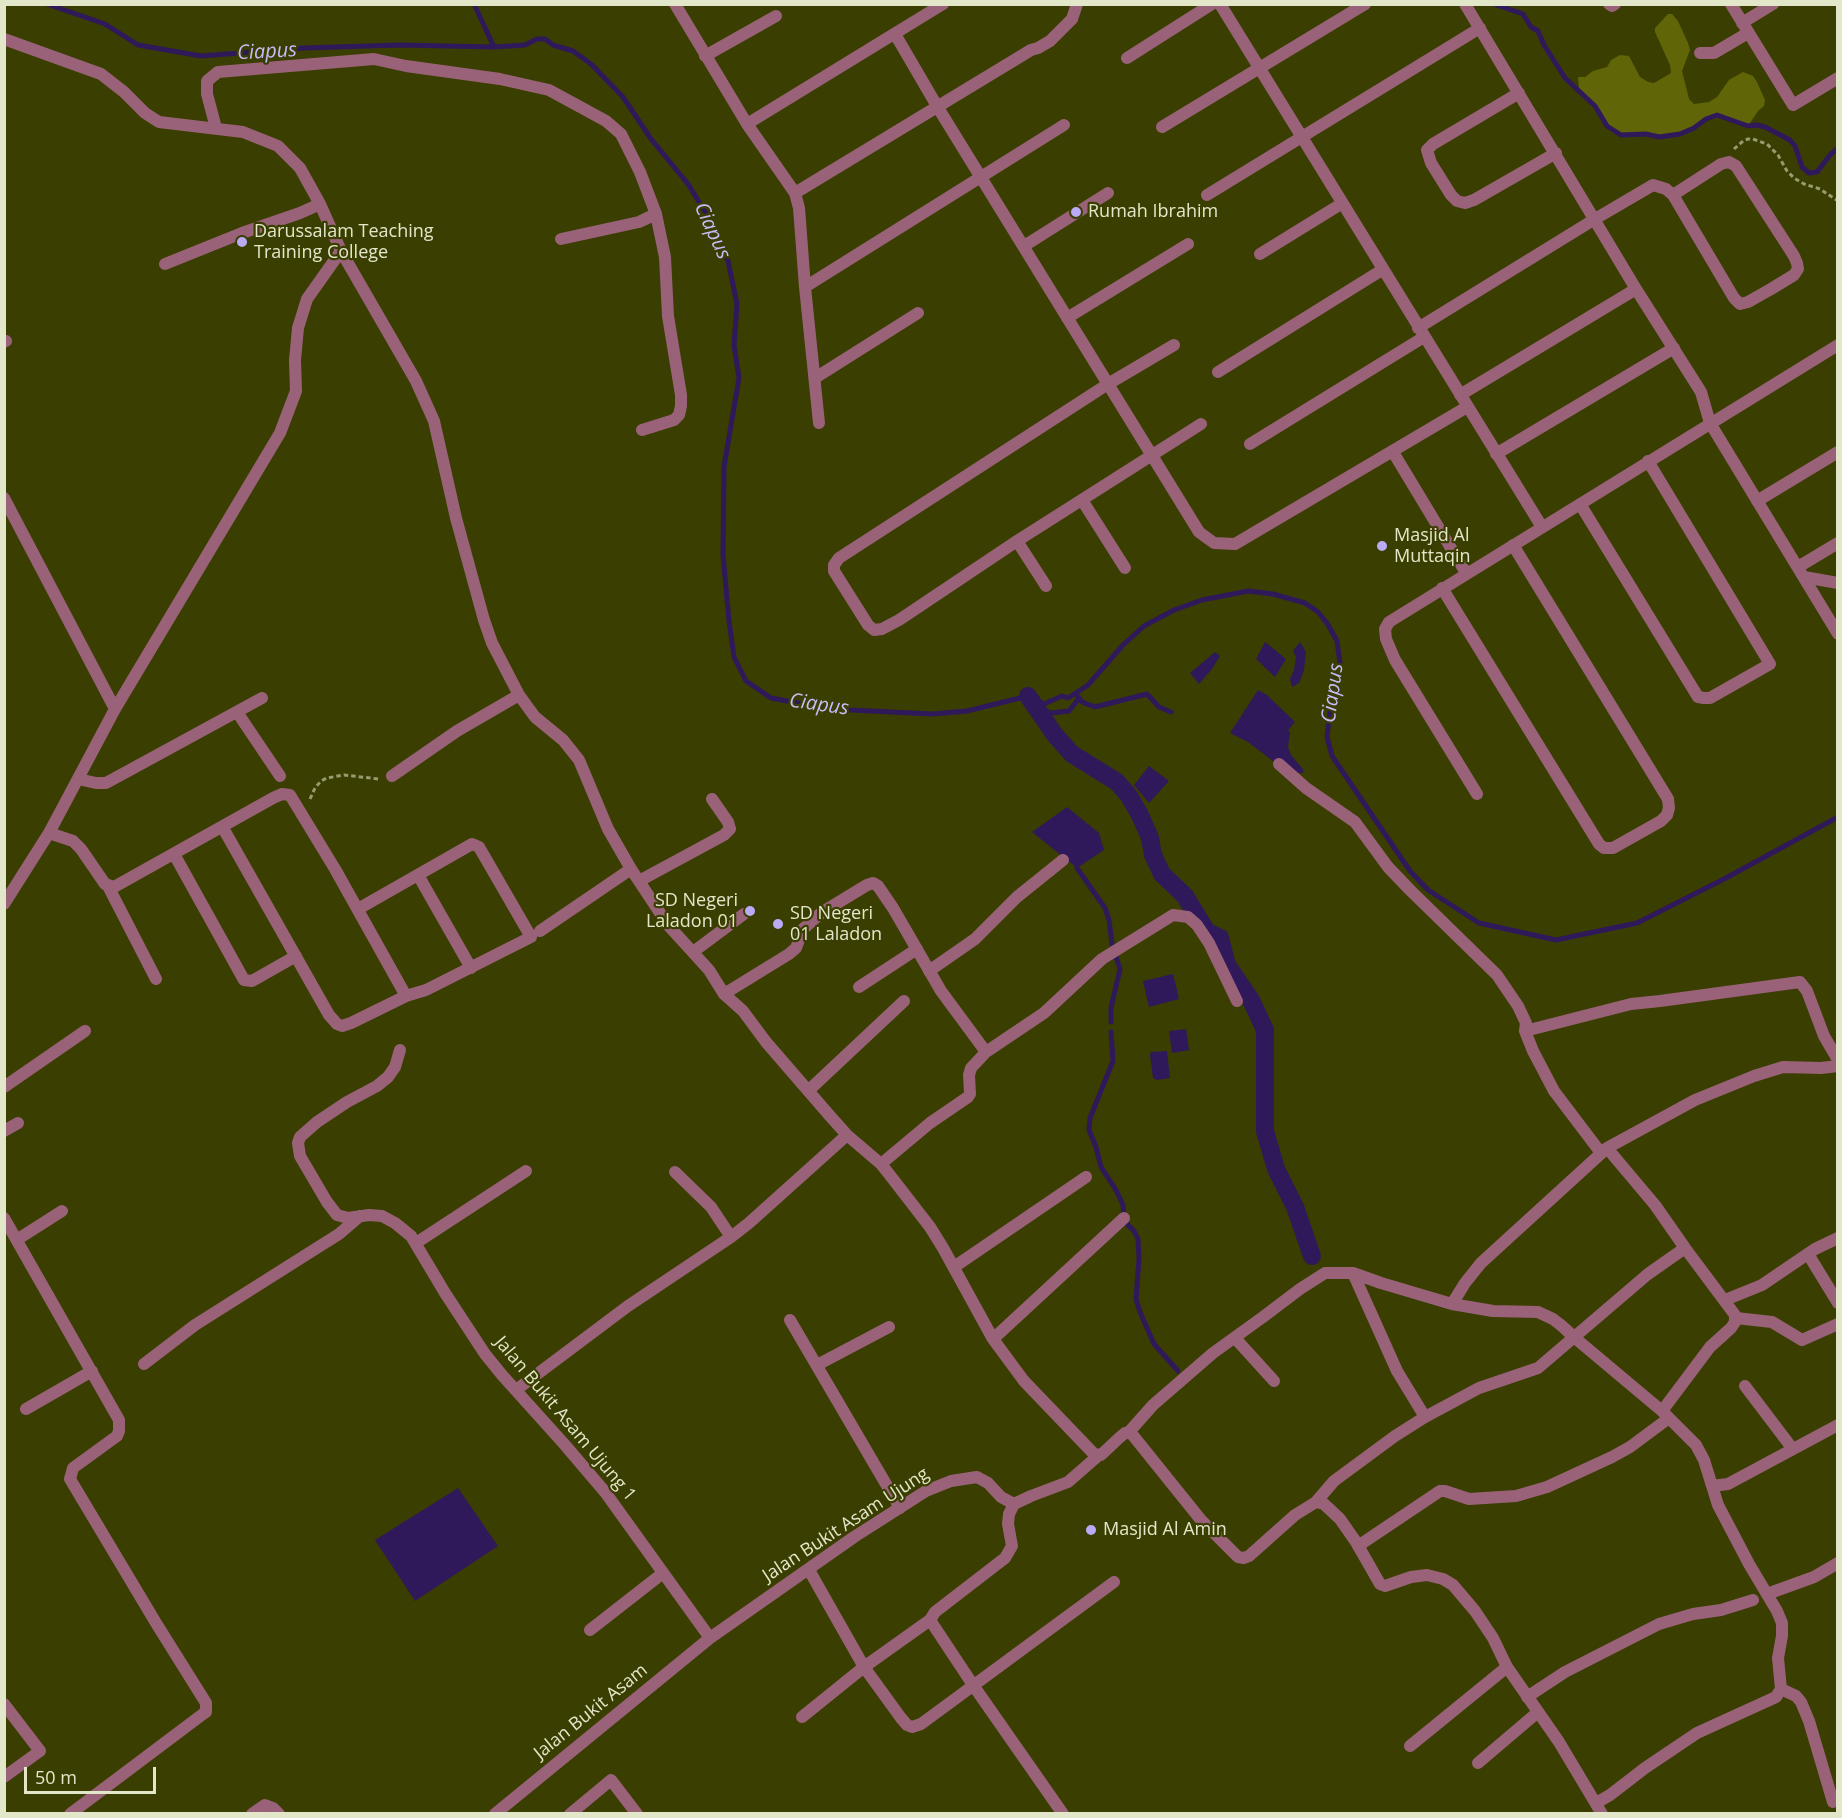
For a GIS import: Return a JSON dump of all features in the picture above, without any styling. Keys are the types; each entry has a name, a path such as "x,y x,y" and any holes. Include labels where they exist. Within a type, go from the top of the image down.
{"street":[{"path":"675,4 747,124 795,193 799,208 819,423"},
{"path":"747,124 943,4"},
{"path":"795,193 1050,40 1072,19 1077,4"},
{"path":"1127,58 1212,4"},
{"path":"1220,4 1341,204 1542,527"},
{"path":"1162,127 1365,4"},
{"path":"1465,4 1636,289 1701,392 1710,423 1838,634"},
{"path":"1609,4 1611,6 1615,4"},
{"path":"1731,4 1793,105 1838,78"},
{"path":"1700,53 1714,53 1773,4"},
{"path":"705,56 776,16"},
{"path":"1207,195 1480,28"},
{"path":"895,34 1199,532 1214,543 1235,544 1467,407"},
{"path":"4,39 101,74 145,113 159,122 243,132 278,146 300,168 320,204 341,251 416,381 434,421 456,518 484,620 492,643 519,695 535,717 569,746 579,760 603,820 631,869 668,925 708,970 724,994 743,1011 766,1042 847,1135 881,1164 925,1221 954,1267 993,1339 1012,1367 1086,1447 1099,1455"},
{"path":"216,128 207,94 207,81 218,72 374,59 406,66 500,79 549,90 606,121 621,134 640,172 656,214 665,257 668,316 681,406 679,415 674,420 642,430"},
{"path":"1519,93 1433,144 1427,150 1431,163 1450,195 1456,201 1465,203 1474,200 1556,153"},
{"path":"805,287 1064,125"},
{"path":"1250,444 1595,219 1653,185 1666,189 1673,195 1734,298 1740,304 1771,289 1794,275 1798,269 1797,263 1736,165 1729,162 1712,168 1673,195"},
{"path":"1024,246 1108,193"},
{"path":"165,264 320,204"},
{"path":"1260,254 1341,204"},
{"path":"561,239 639,222 656,214"},
{"path":"1067,318 1188,244"},
{"path":"4,904 50,833 115,709 280,433 296,391 295,360 298,328 307,299 341,251"},
{"path":"1218,372 1382,270"},
{"path":"1460,395 1636,289"},
{"path":"814,378 918,313"},
{"path":"1174,345 1108,384 838,558 834,571 868,625 874,630 890,626 1017,541 1201,424"},
{"path":"1476,794 1395,660 1386,639 1385,629 1389,622 1838,345"},
{"path":"1496,454 1674,348"},
{"path":"1393,452 1466,573"},
{"path":"1757,501 1838,452"},
{"path":"1580,504 1698,697 1710,698 1770,664 1648,461"},
{"path":"4,498 115,709"},
{"path":"1082,500 1125,568"},
{"path":"1017,541 1046,586"},
{"path":"1801,572 1838,543"},
{"path":"1442,588 1599,843 1604,848 1613,848 1661,821 1667,815 1668,799 1513,545"},
{"path":"1801,572 1838,583"},
{"path":"392,776 457,730 519,695"},
{"path":"78,779 106,783 262,698"},
{"path":"237,712 280,776"},
{"path":"1279,764 1296,781 1355,822 1381,858 1411,891 1497,975 1518,1006 1526,1023 1526,1031 1533,1051 1554,1091 1604,1150 1643,1189 1732,1308 1736,1318 1731,1328 1710,1347 1666,1415 1630,1447 1547,1487 1516,1496 1469,1499 1442,1490 1358,1546"},
{"path":"108,886 114,887 282,794 290,795 358,909 406,996"},
{"path":"639,881 724,835 730,829 728,822 712,799"},
{"path":"223,828 329,1015 342,1026 406,996 426,990 531,937 479,847 472,844 358,909"},
{"path":"50,833 68,838 77,845 108,886 156,979"},
{"path":"174,854 244,980 252,981 296,956"},
{"path":"929,971 975,939 1017,897 1063,860"},
{"path":"540,931 631,869"},
{"path":"418,874 471,968"},
{"path":"724,994 789,954 796,948 807,924 873,883 878,886 893,908 951,1005 986,1052"},
{"path":"693,952 744,914"},
{"path":"881,1164 930,1123 968,1097 971,1068 986,1052 1044,1013 1102,959 1173,915 1188,917 1197,925 1209,943 1237,1001"},
{"path":"859,987 917,949"},
{"path":"1526,1031 1631,1004 1800,982 1807,992 1824,1036 1838,1060"},
{"path":"808,1091 904,1001"},
{"path":"4,1087 85,1031"},
{"name":"Jalan Bukit Asam Ujung 1","path":"400,1050 388,1077 317,1122 300,1137 298,1143 300,1156 333,1210 341,1217 382,1216 411,1236 485,1354 605,1492 710,1638"},
{"path":"1452,1304 1481,1263 1604,1150 1695,1100 1754,1076 1784,1067 1838,1066"},
{"path":"4,1131 18,1124"},
{"path":"516,1390 628,1306 731,1237 847,1135"},
{"path":"416,1243 526,1171"},
{"path":"675,1172 711,1207 731,1237"},
{"path":"954,1267 1086,1177"},
{"path":"12,1236 63,1211"},
{"path":"144,1364 195,1325 339,1234 360,1216"},
{"path":"4,1218 12,1236 119,1420 117,1436 73,1468 70,1479 206,1703 207,1709 70,1814"},
{"path":"993,1339 1124,1218"},
{"path":"1725,1300 1762,1285 1808,1254 1838,1238"},
{"path":"1129,1432 1143,1446 1201,1520 1234,1554 1241,1558 1247,1557 1294,1515 1316,1502 1334,1481 1395,1436 1479,1388 1538,1368 1648,1274 1685,1248"},
{"path":"1808,1254 1838,1304"},
{"path":"802,1717 864,1667 930,1620 935,1612 1005,1558 1012,1546 1008,1524 1009,1514 1014,1504 1068,1482 1129,1432 1153,1405 1213,1353 1325,1273 1353,1273 1452,1304 1492,1311 1538,1312 1553,1319 1666,1415 1696,1445 1704,1460 1718,1505 1782,1623 1778,1658 1781,1689 1779,1694 1772,1700 1697,1733 1646,1768 1610,1796 1599,1808 1467,1600 1453,1585 1443,1579 1427,1575 1382,1585 1336,1514 1324,1504 1316,1502"},
{"path":"1353,1273 1397,1371 1425,1417"},
{"path":"1736,1318 1772,1322 1802,1340 1838,1324"},
{"path":"790,1320 900,1508"},
{"path":"817,1365 889,1327"},
{"path":"1235,1338 1274,1381"},
{"path":"26,1409 92,1371"},
{"path":"1745,1386 1792,1448"},
{"path":"1712,1486 1728,1484 1838,1425"},
{"name":"Jalan Bukit Asam Ujung","path":"710,1638 854,1537 937,1486 951,1480 970,1477 983,1479 1001,1497 1014,1504"},
{"path":"1767,1594 1814,1577 1838,1563"},
{"path":"809,1570 864,1667 901,1718 912,1727 921,1724 1114,1582"},
{"path":"590,1630 663,1573"},
{"path":"1527,1697 1565,1672 1659,1624 1693,1614 1722,1610 1753,1600"},
{"path":"930,1620 1063,1814"},
{"name":"Jalan Bukit Asam","path":"495,1814 710,1638"},
{"path":"1410,1746 1508,1667"},
{"path":"1781,1689 1796,1696 1801,1702 1809,1721 1833,1802"},
{"path":"4,1704 40,1751 4,1777"},
{"path":"1478,1763 1538,1712"},
{"path":"570,1814 611,1780 637,1814"},
{"path":"252,1814 265,1805 273,1808 279,1814"}],"path":[{"path":"1729,162 1735,148 1743,141 1753,139 1760,141 1771,147 1794,178 1820,189 1838,201"},
{"path":"299,808 309,800 321,781 327,778 344,775 366,779 385,779 392,776"}],"shaded area":[{"path":"1668,14 1672,14 1678,21 1688,43 1690,50 1682,71 1689,99 1694,104 1709,102 1717,97 1729,80 1743,72 1753,76 1765,100 1764,106 1748,126 1717,114 1694,128 1679,133 1659,136 1645,133 1621,134 1608,125 1595,105 1579,89 1578,77 1585,77 1593,71 1607,67 1611,60 1620,55 1629,56 1640,77 1648,82 1654,83 1671,73 1670,65 1655,32 1655,28"},
{"path":"1265,642 1286,659 1275,677 1256,659"},
{"path":"1300,642 1306,652 1304,670 1299,683 1292,687 1290,679 1296,657 1293,651"},
{"path":"1215,652 1220,656 1199,684 1190,673"},
{"path":"1258,690 1267,695 1295,722 1288,730 1290,732 1288,747 1304,772 1295,773 1278,765 1248,742 1230,733"},
{"path":"1149,766 1169,781 1149,803 1134,785"},
{"path":"1067,807 1099,833 1104,850 1077,868 1032,832"},
{"path":"1173,974 1179,999 1149,1007 1143,981"},
{"path":"1186,1029 1189,1050 1172,1053 1169,1031"},
{"path":"1167,1051 1170,1078 1157,1080 1153,1078 1151,1052"},
{"path":"458,1488 498,1546 415,1601 375,1540"}],"waterway":[{"name":"Ciapus","path":"47,4 105,24 138,45 201,56 304,48 400,45 494,47 525,45 537,39 545,39 553,45 573,51 591,64 623,97 651,139 688,184 710,220 728,261 737,304 734,345 739,378 724,467 723,555 729,621 734,657 746,681 771,698 831,709 932,714 967,711 1028,696 1044,704 1062,696 1068,698 1088,685 1123,645 1144,626 1174,610 1202,600 1248,591 1273,594 1305,603 1318,612 1327,623 1337,641 1340,663 1334,678 1327,737 1332,756 1410,871 1428,890 1479,923 1556,940 1637,923 1838,817"},
{"path":"474,4 494,47"},
{"path":"1494,4 1523,14 1531,27 1538,31 1565,78 1595,106 1607,126 1621,135 1646,134 1659,137 1680,134 1717,115 1748,126 1765,127 1790,140 1795,146 1802,167 1809,173 1817,172 1838,148"},
{"path":"1076,694 1082,702 1095,707 1147,694 1159,707 1171,712"},
{"path":"1028,696 1055,735 1072,754 1117,782 1129,796 1150,838 1153,855 1162,874 1185,896 1207,932 1220,938 1227,965 1251,1000 1265,1030 1265,1131 1276,1169 1295,1207 1312,1256"},
{"path":"1039,710 1051,713 1069,711 1079,698"},
{"path":"1077,868 1105,908 1112,944"},
{"path":"1111,1022 1111,1008 1120,969 1115,954"},
{"path":"1111,1032 1113,1061 1090,1118 1089,1130 1101,1167 1123,1205 1124,1218 1138,1239 1136,1299 1140,1312 1154,1344 1178,1371"}],"place":[{"name":"Rumah Ibrahim","path":"1076,212"},
{"name":"Darussalam Teaching Training College","path":"242,242"},
{"name":"Masjid Al Muttaqin","path":"1382,546"},
{"name":"SD Negeri Laladon 01","path":"750,911"},
{"name":"SD Negeri 01 Laladon","path":"778,924"},
{"name":"Masjid Al Amin","path":"1091,1530"}]}
